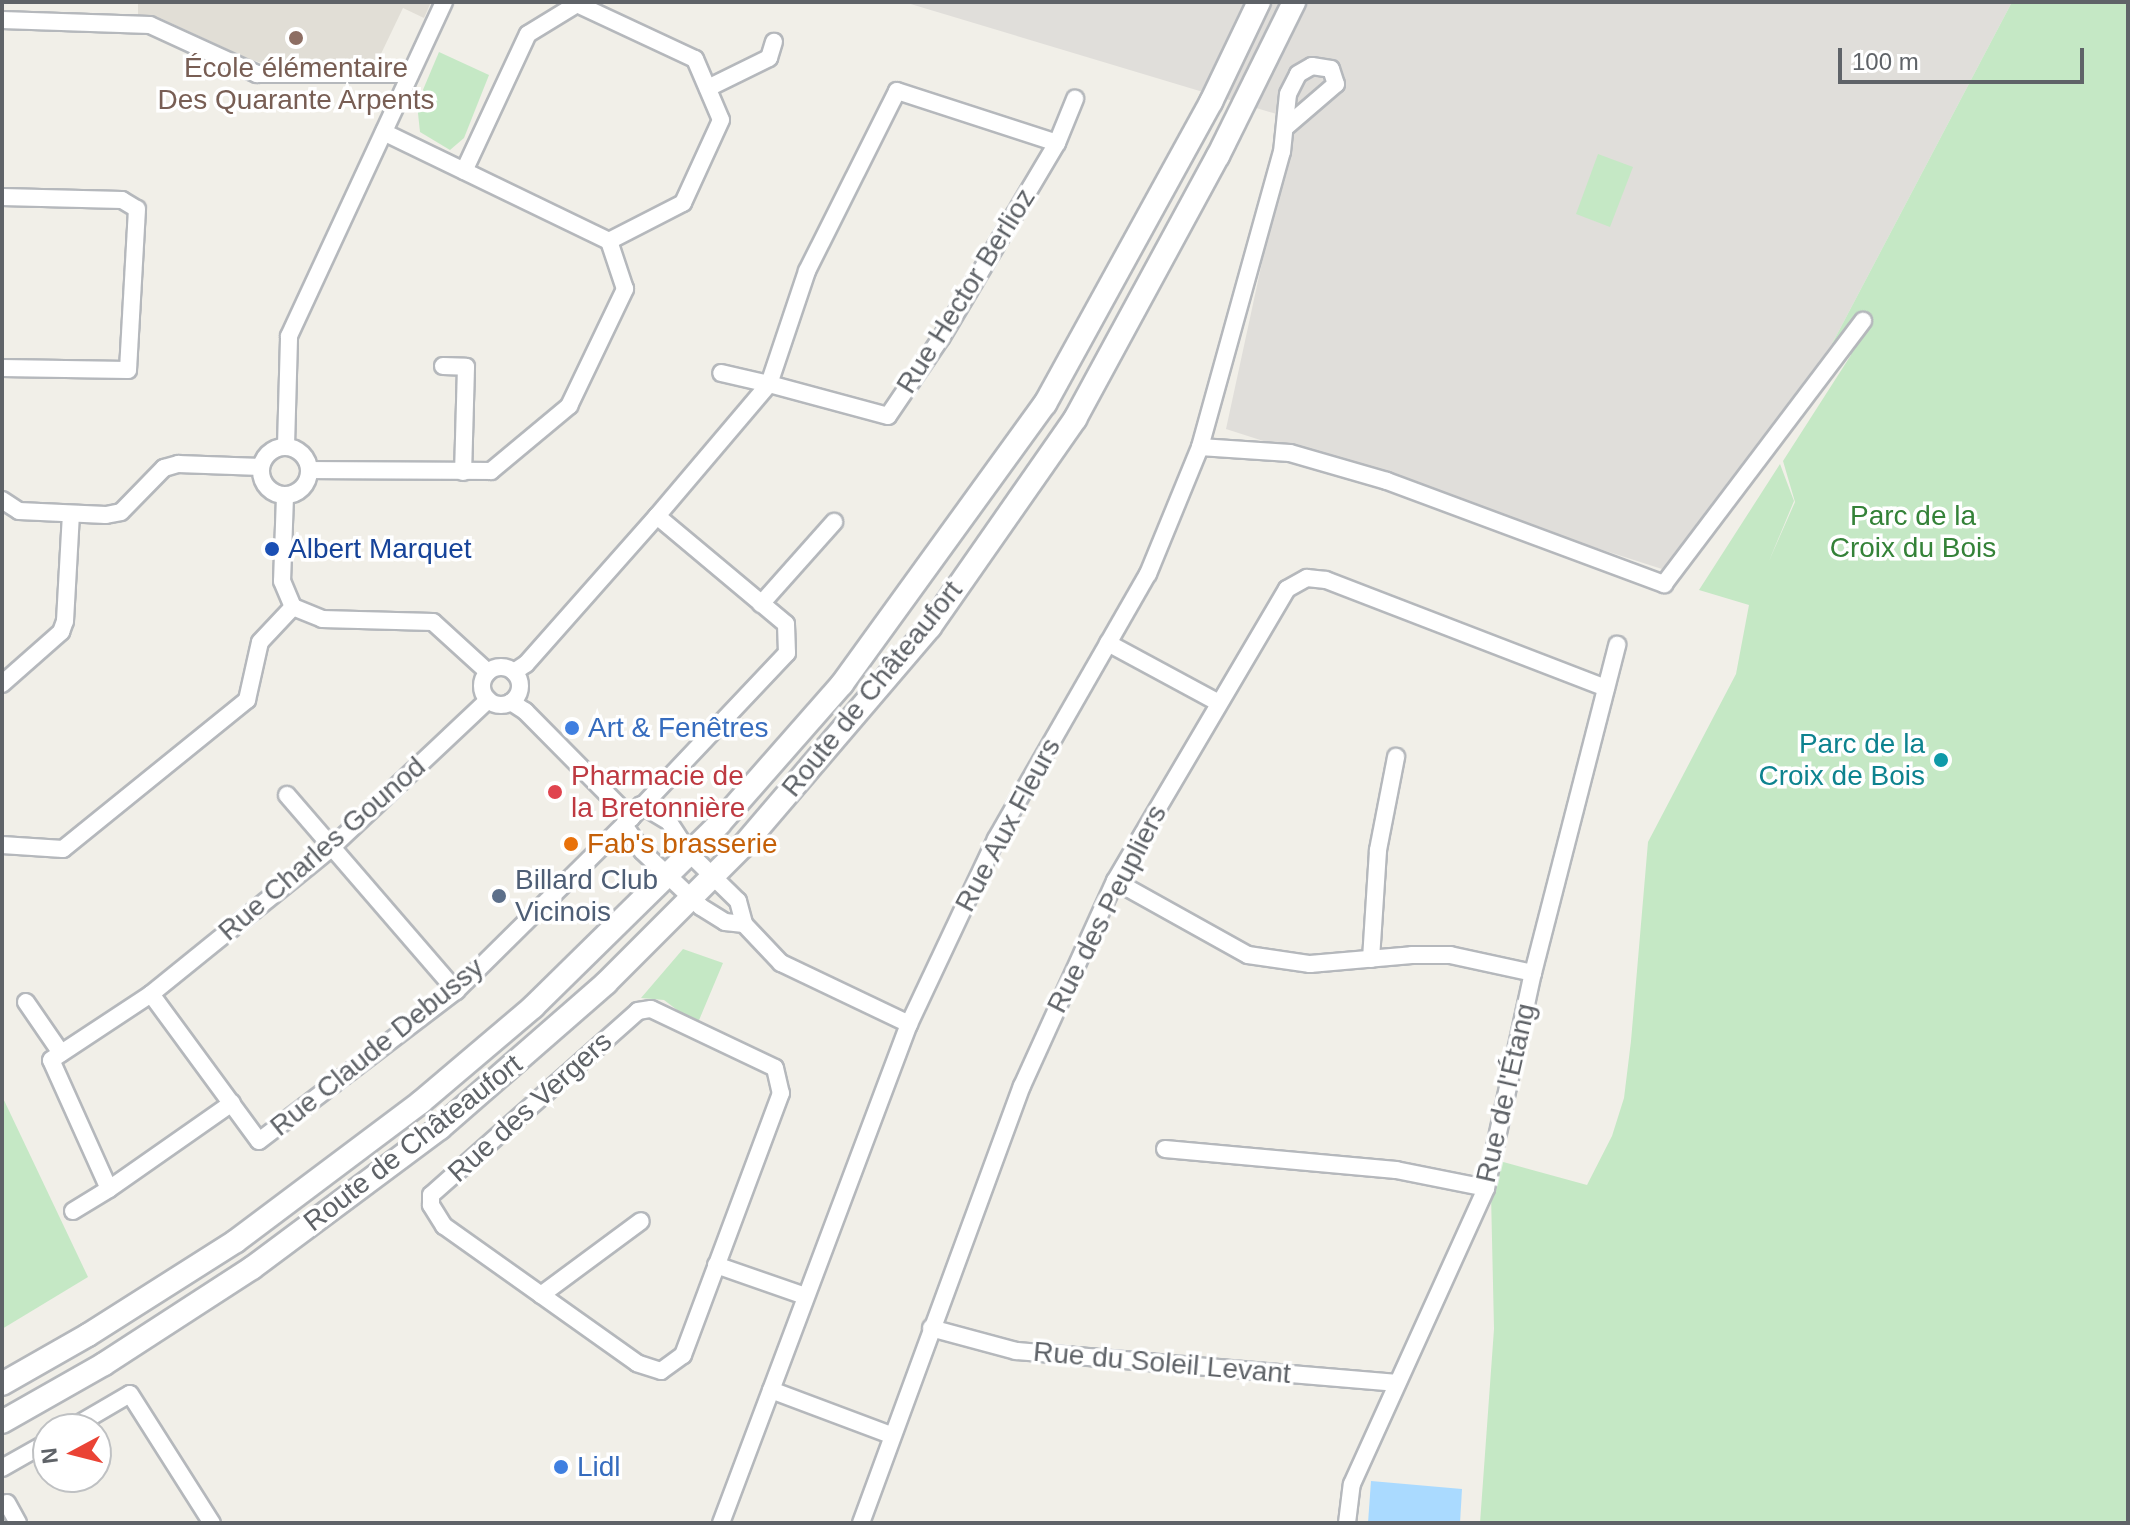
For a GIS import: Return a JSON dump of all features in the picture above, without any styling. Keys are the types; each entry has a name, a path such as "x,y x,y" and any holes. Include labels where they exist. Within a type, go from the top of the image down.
{"main road":[{"name":"Route de Châteaufort","path":"2,1422 104,1364 252,1268 346,1200 440,1128 544,1039 692,898 701,864 842,684 1045,404 1211,102 1259,2"},
{"name":"Route de Châteaufort","path":"2,1384 88,1335 236,1241 421,1102 533,1007 668,876 701,864 930,627 1075,419 1218,156 1294,2"}],"street":[{"path":"286,446 289,336 444,2"},
{"path":"464,171 528,34 577,4 695,59 721,120 683,203 609,241"},
{"path":"2,20 150,25 257,74 410,74"},
{"path":"708,88 769,58 774,42"},
{"path":"514,672 526,664 769,384 807,271 897,91 1057,143"},
{"name":"Rue Hector Berlioz","path":"721,373 888,416 941,338 1057,143 1075,99"},
{"name":"Rue Aux Fleurs","path":"721,1523 909,1024 996,839 1148,574 1200,447 1231,346 1286,127"},
{"path":"310,470 491,471 569,406 625,289 609,241 384,132"},
{"path":"2,197 122,200 137,209 128,370 2,368"},
{"path":"1200,447 1290,453 1387,481 1664,584 1863,321"},
{"path":"443,366 466,367 463,472"},
{"path":"286,446 303,454 310,470 303,488 285,496 266,487 261,467 270,452 286,446"},
{"path":"2,500 19,511 71,515 121,512 164,468 178,464 261,467"},
{"path":"285,496 282,581 293,607 322,619 433,622 488,672"},
{"path":"2,684 61,632 65,621 71,515"},
{"name":"Rue Claude Debussy","path":"151,994 259,1141 456,991 632,816 787,653 786,624 657,516"},
{"path":"761,604 834,522"},
{"name":"Rue des Peupliers","path":"861,1523 1022,1086 1115,881 1217,702 1287,589 1307,578 1326,580 1606,688"},
{"path":"2,845 63,849 235,710 247,700 252,688 260,642 293,607"},
{"path":"1108,643 1217,702"},
{"name":"Rue de l'Étang","path":"1347,1523 1352,1484 1486,1188 1533,973 1617,645"},
{"path":"488,672 506,667 514,672 520,688 511,702"},
{"path":"488,672 482,686 488,700 495,704 511,702 525,711 632,816 642,851 692,898 725,922 744,924"},
{"name":"Rue Charles Gounod","path":"61,1053 151,994 331,848 488,700"},
{"path":"1371,959 1378,850 1396,757"},
{"path":"287,795 456,991"},
{"path":"632,816 669,822 701,864 738,901 744,924 781,963 909,1024"},
{"path":"1115,881 1248,955 1310,964 1450,955 1533,973"},
{"path":"26,1002 61,1053 51,1060 109,1189"},
{"name":"Rue des Vergers","path":"651,1009 766,1062 775,1068 780,1079 781,1093 716,1265 683,1355 674,1365 661,1371 637,1363 444,1226 435,1217 431,1195 638,1011 651,1009"},
{"path":"73,1211 232,1103"},
{"path":"1165,1149 1396,1170 1486,1188"},
{"path":"541,1295 641,1221"},
{"path":"716,1265 805,1296"},
{"name":"Rue du Soleil Levant","path":"931,1328 1016,1351 1396,1383"},
{"path":"771,1390 891,1435"},
{"path":"97,1413 130,1394 212,1523"},
{"path":"2,1468 32,1451"},
{"path":"7,1503 18,1523"}],"shaded area":[{"name":"École élémentaire Des Quarante Arpents","path":"138,2 431,2 424,18 403,8 379,58 367,64 266,64 156,16 138,15"},
{"path":"904,2 2012,2 1832,344 1662,569 1226,429 1293,119"}],"green space":[{"name":"Parc de la Croix du Bois","path":"2012,2 2128,2 2128,1523 1480,1523 1494,1329 1491,1194 1496,1160 1587,1185 1612,1136 1624,1098 1631,1041 1648,842 1736,674 1749,605 1699,590 1780,464 1794,501 1769,561 1795,502 1783,461 1851,355 1832,344"},
{"path":"439,52 489,75 464,138 450,150 420,132 417,104"},
{"path":"1598,154 1633,167 1610,227 1576,214"},
{"path":"683,949 723,963 697,1025 664,1000 641,998"},
{"path":"2,1096 88,1277 2,1329"}],"water":[{"path":"1371,1481 1462,1489 1460,1523 1368,1523"}],"place":[{"name":"École élémentaire Des Quarante Arpents","path":"296,38"},
{"name":"Albert Marquet","path":"272,549"},
{"name":"Art & Fenêtres","path":"572,728"},
{"name":"Parc de la Croix de Bois","path":"1941,760"},
{"name":"Pharmacie de la Bretonnière","path":"555,792"},
{"name":"Fab's brasserie","path":"571,844"},
{"name":"Billard Club Vicinois","path":"499,896"},
{"name":"Lidl","path":"561,1467"}]}
